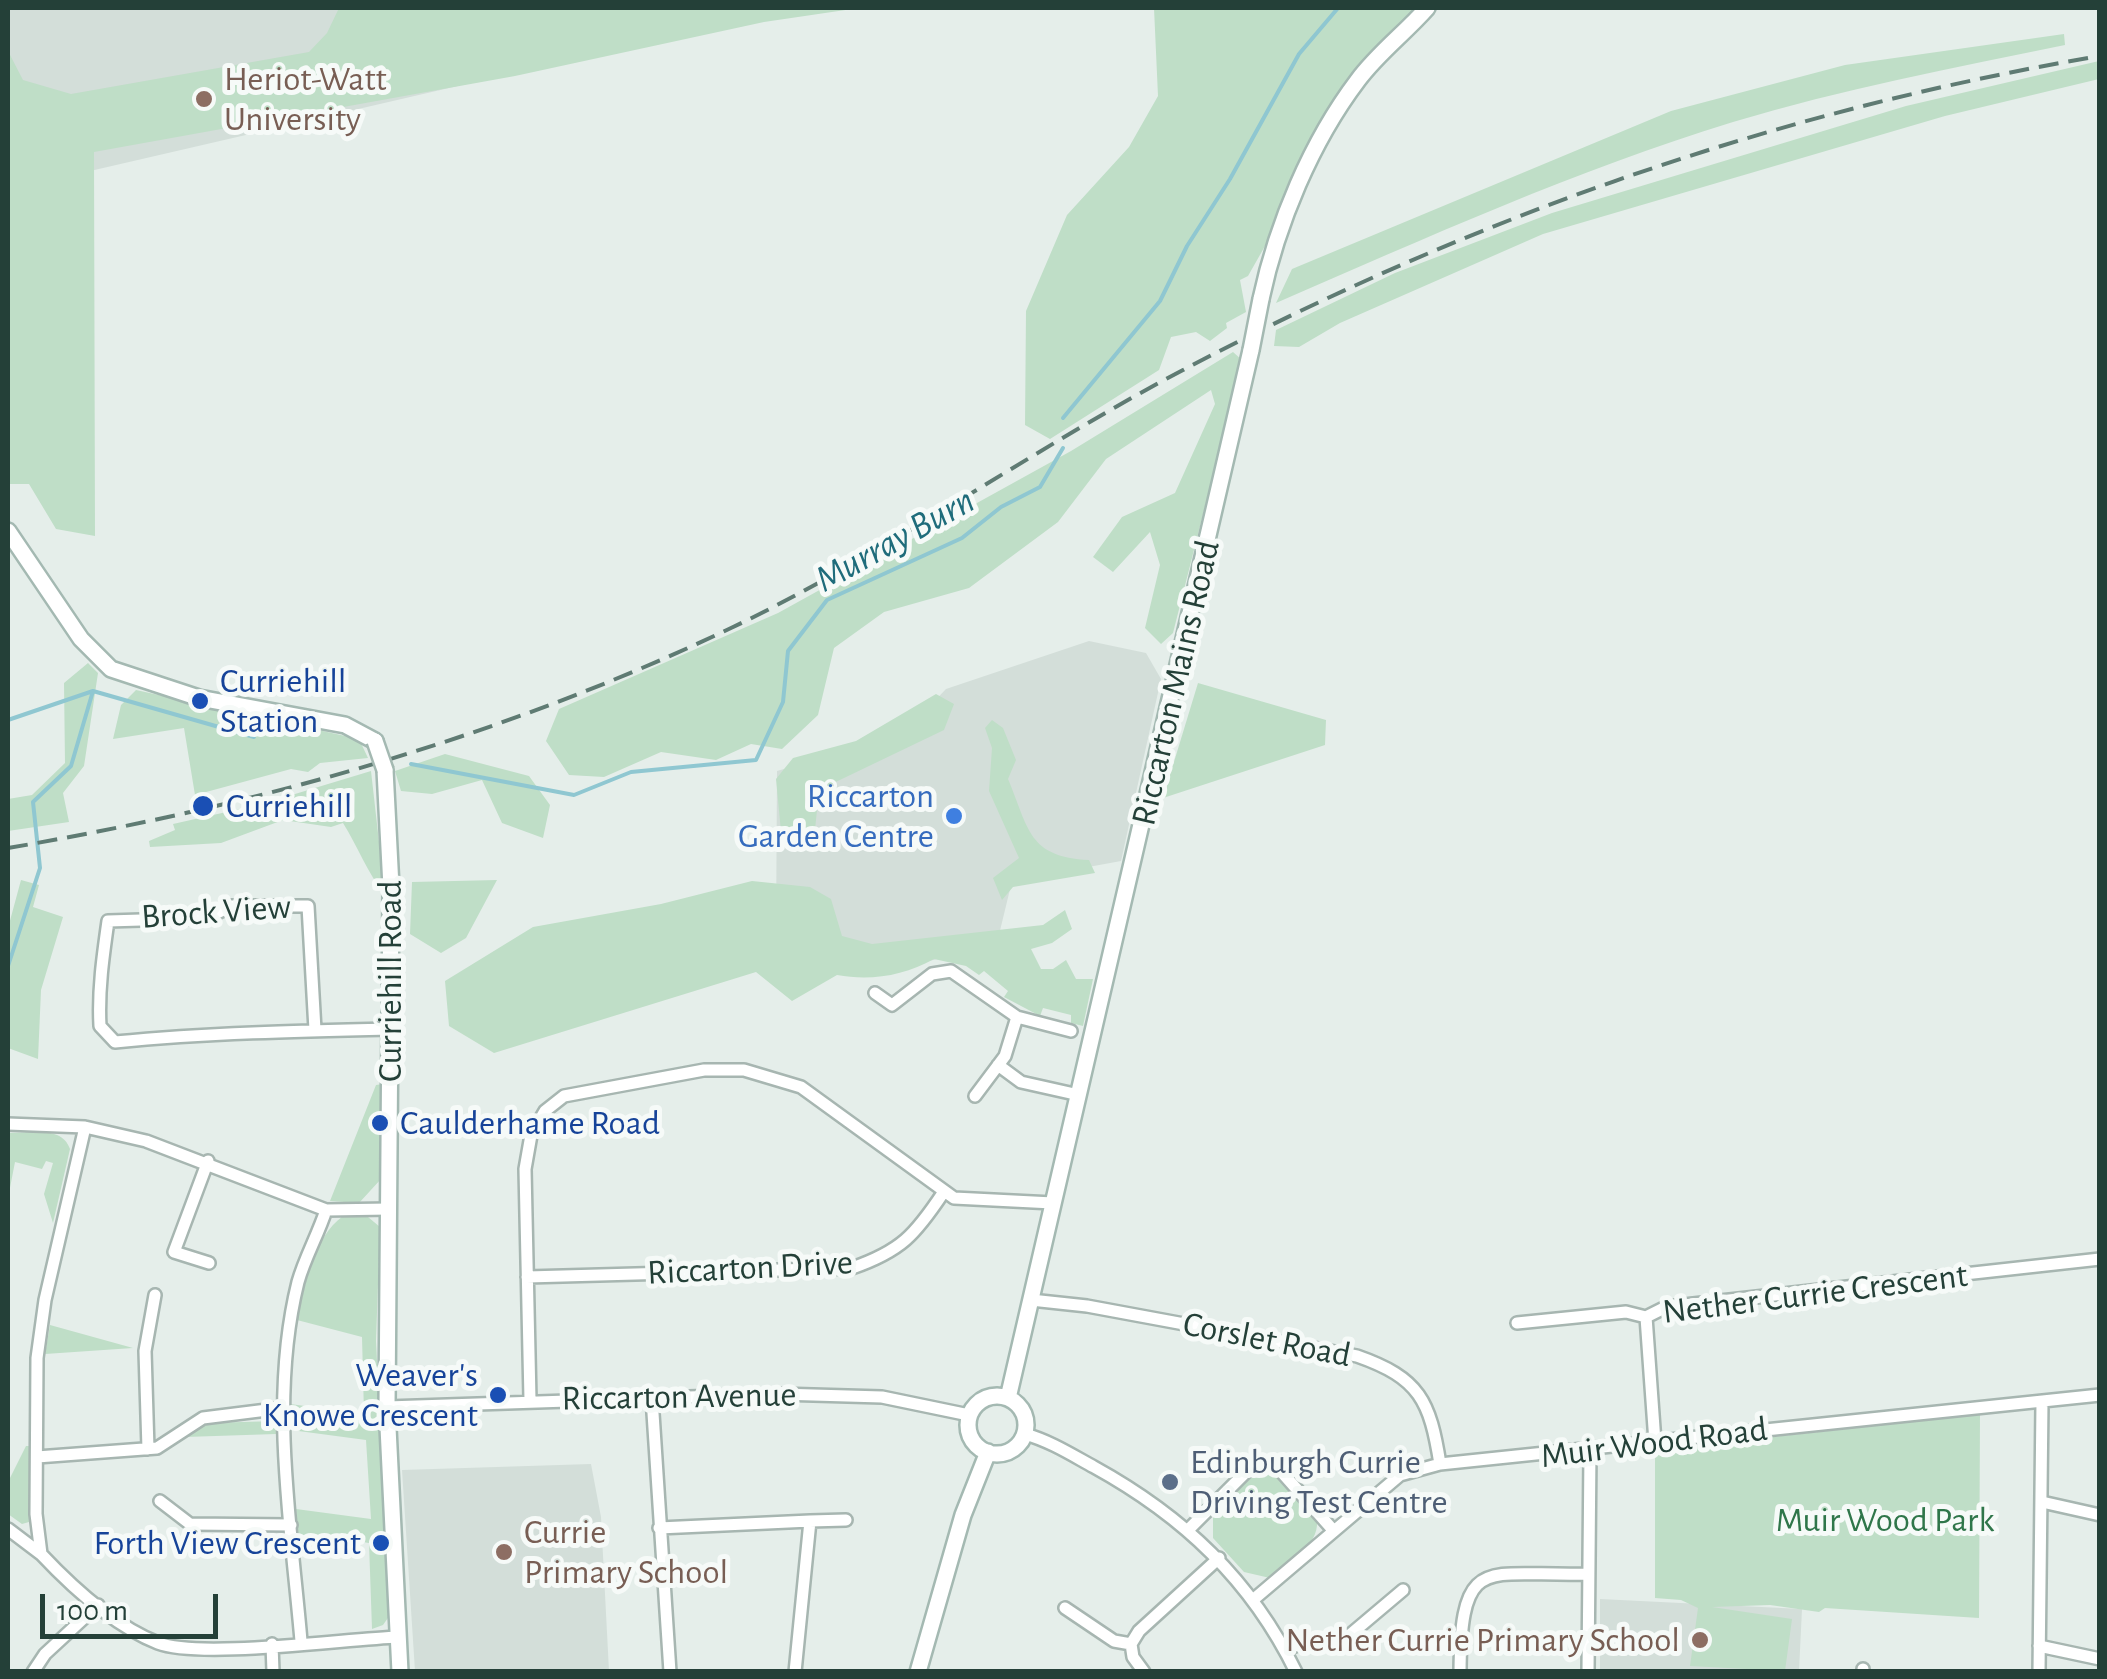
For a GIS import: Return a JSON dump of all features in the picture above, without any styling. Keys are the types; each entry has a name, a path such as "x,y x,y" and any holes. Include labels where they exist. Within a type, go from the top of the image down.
{"street":[{"name":"Riccarton Mains Road","path":"1008,1398 1261,298 1283,222 1327,129 1368,68 1427,8"},
{"name":"Curriehill Road","path":"8,532 81,639 111,669 199,698 345,726 375,741 385,770 390,803 388,1407 400,1672"},
{"name":"Brock View","path":"300,903 311,913 316,1030 237,1030 115,1042 100,1026 98,987 106,966 108,921 206,918 231,906 300,903"},
{"path":"875,993 892,1006 932,974 951,970 1017,1018 1071,1031"},
{"path":"975,1096 1009,1049 1017,1018"},
{"path":"316,1030 391,1029"},
{"path":"998,1065 1021,1082 1080,1095"},
{"path":"530,1400 525,1169 531,1135 545,1111 564,1096 704,1070 744,1070 776,1078 822,1101 943,1194 966,1201 1053,1203"},
{"path":"8,1124 85,1127 208,1161 326,1210 389,1208"},
{"path":"41,1554 34,1417 42,1318 85,1127"},
{"path":"208,1161 174,1252 209,1263"},
{"name":"Riccarton Drive","path":"527,1277 852,1268 890,1254 918,1231 943,1194"},
{"path":"300,1642 283,1408 287,1340 298,1280 326,1210"},
{"name":"Nether Currie Crescent","path":"1518,1322 1532,1327 1626,1312 1646,1317 1666,1307 2100,1258"},
{"path":"148,1449 145,1350 155,1295"},
{"name":"Corslet Road","path":"1030,1300 1087,1306 1339,1353 1391,1368 1417,1388 1433,1422 1440,1464"},
{"path":"1646,1317 1655,1442"},
{"name":"Riccarton Avenue","path":"388,1407 779,1394 882,1397 969,1415"},
{"name":"Muir Wood Road","path":"1254,1599 1400,1475 1440,1464 2100,1394"},
{"path":"652,1398 670,1672"},
{"path":"1008,1398 1025,1417 1025,1434 1006,1453 988,1452 973,1441 969,1415 982,1400 1008,1398"},
{"path":"2039,1672 2042,1402"},
{"path":"37,1457 148,1449 203,1418 283,1408"},
{"path":"1025,1434 1139,1492 1189,1529 1254,1599 1296,1672"},
{"path":"1588,1672 1590,1450"},
{"path":"918,1672 962,1514 988,1452"},
{"path":"1189,1529 1248,1470 1268,1463 1278,1468 1333,1530"},
{"path":"160,1501 190,1524 291,1526"},
{"path":"2042,1502 2100,1515"},
{"path":"659,1528 846,1520"},
{"path":"795,1672 810,1522"},
{"path":"8,1530 98,1605 161,1644 184,1649 398,1637"},
{"path":"1144,1672 1133,1657 1131,1644 1139,1631 1219,1558"},
{"path":"1460,1672 1463,1606 1479,1581 1497,1575 1588,1574"},
{"path":"1286,1650 1309,1640 1339,1644 1403,1590"},
{"path":"33,1672 45,1654 98,1605"},
{"path":"1065,1608 1114,1642 1131,1644"},
{"path":"272,1644 273,1672"},
{"path":"2039,1646 2100,1659"}],"shaded area":[{"name":"Heriot-Watt University","path":"8,8 795,8 8,190"},
{"name":"Riccarton Garden Centre","path":"1089,641 1146,653 1161,679 1121,861 1012,881 997,943 892,971 776,940 777,771 902,735 946,689"},
{"name":"Currie Primary School","path":"591,1464 601,1517 609,1671 415,1671 402,1470"},
{"name":"Nether Currie Primary School","path":"1600,1599 1802,1609 1799,1671 1600,1671"}],"green space":[{"name":"Heriot-Watt University","path":"339,8 859,8 764,22 515,76 94,152 95,536 56,529 29,484 8,484 8,51 23,80 71,94 309,52 327,33"},
{"path":"1154,8 1415,8 1336,101 1269,239 1248,276 1240,280 1246,312 1226,323 1227,328 1210,341 1196,332 1171,337 1159,370 1050,439 1025,425 1026,311 1067,215 1129,147 1158,96"},
{"path":"2064,34 2065,45 1815,99 1674,141 1502,206 1276,303 1292,269 1671,111 1845,65"},
{"path":"2099,61 2099,79 1945,116 1543,234 1340,323 1299,347 1274,346 1276,330 1395,273 1552,213 1906,106"},
{"path":"1233,352 1242,360 1173,633 1161,644 1145,628 1160,565 1150,532 1113,572 1093,557 1122,517 1175,493 1215,404 1211,390 1106,459 1058,522 969,588 884,612 834,648 818,715 782,749 751,744 716,760 661,752 604,777 569,775 546,741 559,709 778,613 1071,451"},
{"path":"88,663 98,673 84,766 63,793 69,822 8,831 8,799 32,795 65,763 64,683"},
{"path":"1198,683 1326,720 1325,745 1163,798"},
{"path":"136,690 359,739 368,758 320,763 308,772 291,769 195,795 184,728 113,739 121,705"},
{"path":"936,694 954,704 944,730 819,790 814,840 782,842 776,779 793,758 856,741"},
{"path":"992,720 1003,728 1016,760 1008,779 1034,837 1054,853 1089,860 1095,873 1013,887 1002,900 993,878 1019,858 989,791 992,748 985,728"},
{"path":"445,754 529,776 550,805 543,838 502,823 482,780 432,794 401,791 395,771"},
{"path":"371,771 385,895 343,823 331,827 283,820 221,843 150,847 149,841 175,830 173,824 262,804"},
{"path":"21,880 39,885 33,907 63,917 41,990 38,1059 8,1048 8,928"},
{"path":"497,880 466,938 441,953 410,934 412,882"},
{"path":"752,881 810,887 831,899 842,936 872,944 1043,925 1065,910 1072,929 1052,943 1031,949 1041,969 1053,969 1066,960 1076,979 1093,979 1083,1026 1071,1023 1071,1015 1043,1008 1040,1016 1004,997 1008,991 984,971 979,975 966,966 934,959 887,976 837,975 792,1001 756,972 494,1053 449,1026 445,981 533,927 661,904"},
{"path":"383,1084 381,1179 359,1203 330,1201 376,1085"},
{"path":"8,1133 52,1133 66,1141 70,1149 53,1223 44,1194 53,1163 46,1161 42,1169 15,1162 8,1198"},
{"path":"343,1216 368,1217 380,1227 376,1341 390,1615 383,1625 372,1629 369,1543 311,1534 305,1537 307,1556 299,1554 296,1509 371,1519 366,1440 291,1430 290,1404 364,1414 362,1337 297,1320 317,1249"},
{"path":"50,1325 133,1348 45,1354"},
{"name":"Muir Wood Park","path":"1980,1414 1979,1618 1825,1608 1819,1612 1770,1605 1712,1607 1792,1619 1785,1671 1690,1666 1698,1608 1681,1600 1655,1598 1655,1450"},
{"path":"277,1421 276,1434 185,1437 207,1423"},
{"path":"26,1446 30,1446 29,1522 22,1524 8,1514 8,1482"},
{"path":"1265,1472 1275,1476 1317,1521 1308,1546 1270,1578 1244,1572 1213,1538 1213,1515 1253,1476"}],"waterway":[{"name":"Murray Burn","path":"1063,418 1160,301 1187,246 1230,179 1299,54 1338,8"},
{"name":"Murray Burn","path":"411,764 574,795 631,772 756,760 783,702 788,651 827,600 962,538 1001,507 1040,487 1063,448"},
{"path":"8,720 93,691 254,737"},
{"path":"8,966 40,868 33,802 71,766 93,691"}],"railway":[{"path":"8,848 285,789 377,763 556,702 644,667 789,599 1126,401 1292,315 1402,264 1629,176 1744,139 1861,106 2100,56"}],"place":[{"name":"Heriot-Watt University","path":"204,99"},
{"name":"Curriehill Station","path":"200,701"},
{"name":"Curriehill","path":"203,806"},
{"name":"Riccarton Garden Centre","path":"954,816"},
{"name":"Caulderhame Road","path":"380,1123"},
{"name":"Weaver's Knowe Crescent","path":"498,1395"},
{"name":"Edinburgh Currie Driving Test Centre","path":"1170,1482"},
{"name":"Forth View Crescent","path":"381,1543"},
{"name":"Currie Primary School","path":"504,1552"},
{"name":"Nether Currie Primary School","path":"1700,1640"}]}
